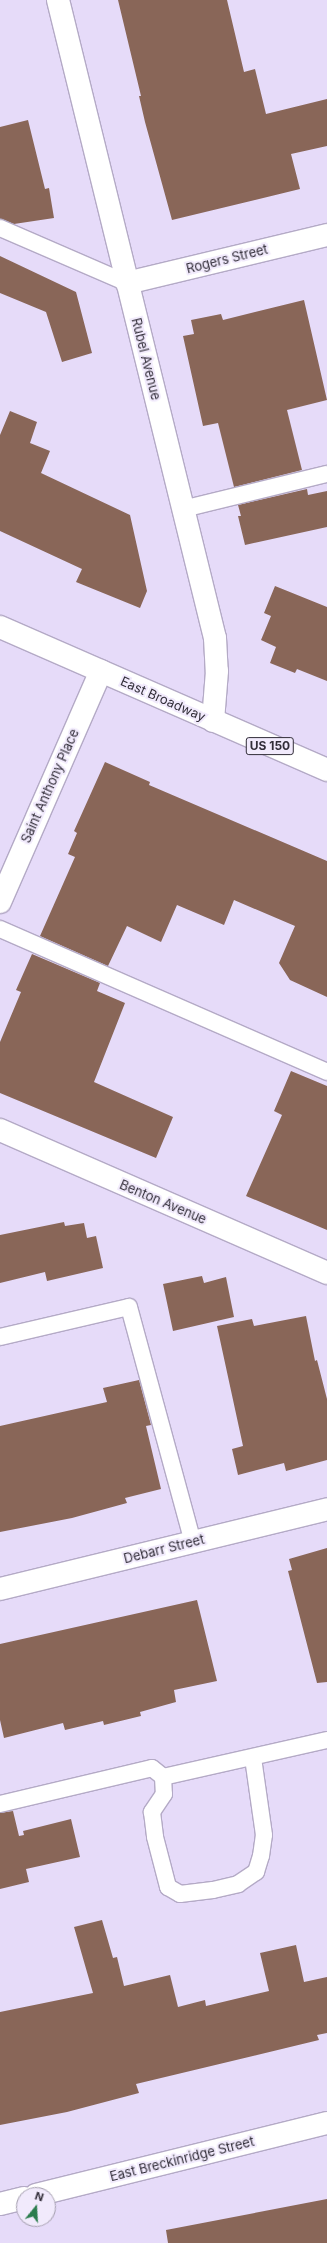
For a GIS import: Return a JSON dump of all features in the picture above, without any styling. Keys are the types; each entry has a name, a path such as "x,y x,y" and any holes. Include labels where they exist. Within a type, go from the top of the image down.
{"street":[{"name":"Rubel Avenue","path":"58,0 215,638 217,671 213,721"},
{"name":"Rogers Street","path":"127,283 327,235"},
{"name":"East Broadway","path":"0,627 327,770"},
{"name":"Saint Anthony Place","path":"0,902 100,671"},
{"name":"Benton Avenue","path":"0,1130 327,1273"},
{"name":"Debarr Street","path":"0,1590 327,1509"},
{"name":"East Breckinridge Street","path":"56,2190 327,2123"},
{"path":"0,2204 16,2200"}],"lane":[{"path":"0,228 127,283"},
{"path":"183,509 327,474"},
{"path":"0,929 327,1072"},
{"path":"0,1337 130,1307 193,1542"},
{"path":"163,1777 253,1758 327,1740"},
{"path":"0,1804 152,1768 163,1777 164,1794 152,1812 154,1837 168,1887 180,1894 213,1890 238,1884 256,1872 261,1856 264,1835 253,1758"}],"building":[{"path":"118,0 227,0 244,72 255,69 266,114 327,99 327,146 291,154 300,189 172,220 145,122 139,96 141,96"},
{"path":"28,120 45,189 49,188 54,218 14,224 0,219 0,127"},
{"path":"0,256 76,292 92,353 62,362 46,312 0,293"},
{"path":"304,300 327,400 287,410 302,470 234,487 218,423 203,426 183,336 194,334 191,320 221,314 223,320"},
{"path":"10,411 37,422 30,443 50,451 41,473 130,515 147,591 140,608 76,582 82,569 0,531 0,435"},
{"path":"307,489 308,495 327,491 327,527 245,545 238,516 241,516 238,505"},
{"path":"275,586 327,607 327,681 297,669 295,673 270,663 276,647 261,640 271,616 264,613"},
{"path":"105,762 150,782 149,785 327,861 327,997 290,980 279,963 295,926 234,900 224,925 177,905 161,942 127,926 108,966 40,936 75,857 68,854 77,833 74,831"},
{"path":"32,954 100,983 97,991 125,1003 94,1082 173,1117 156,1158 0,1093 0,1042 21,992 16,990"},
{"path":"291,1071 327,1086 327,1230 246,1196 282,1115 274,1111"},
{"path":"64,1222 65,1226 84,1223 87,1238 96,1236 103,1268 47,1281 45,1272 0,1283 0,1235"},
{"path":"202,1276 204,1283 226,1277 234,1317 173,1331 163,1284"},
{"path":"306,1316 315,1361 317,1360 327,1399 327,1460 286,1471 284,1463 238,1475 232,1449 243,1446 217,1326 252,1319 254,1326"},
{"path":"139,1380 151,1425 146,1426 161,1489 125,1498 127,1503 72,1518 0,1532 0,1426 107,1402 103,1388"},
{"path":"327,1548 327,1682 317,1683 288,1571 292,1570 289,1559"},
{"path":"197,1600 217,1681 174,1690 176,1702 140,1712 141,1716 104,1725 103,1721 65,1730 63,1723 4,1738 0,1720 0,1644"},
{"path":"13,1811 19,1836 24,1835 23,1831 71,1819 80,1857 26,1869 29,1882 0,1889 0,1813"},
{"path":"102,1920 113,1958 117,1957 124,1986 170,1975 178,2007 205,2000 206,2006 269,1991 260,1953 296,1945 304,1982 327,1977 327,2033 317,2035 319,2040 136,2084 139,2093 67,2112 0,2125 0,2012 93,1993 74,1927"},
{"path":"327,2199 327,2243 168,2243 166,2230"}]}
